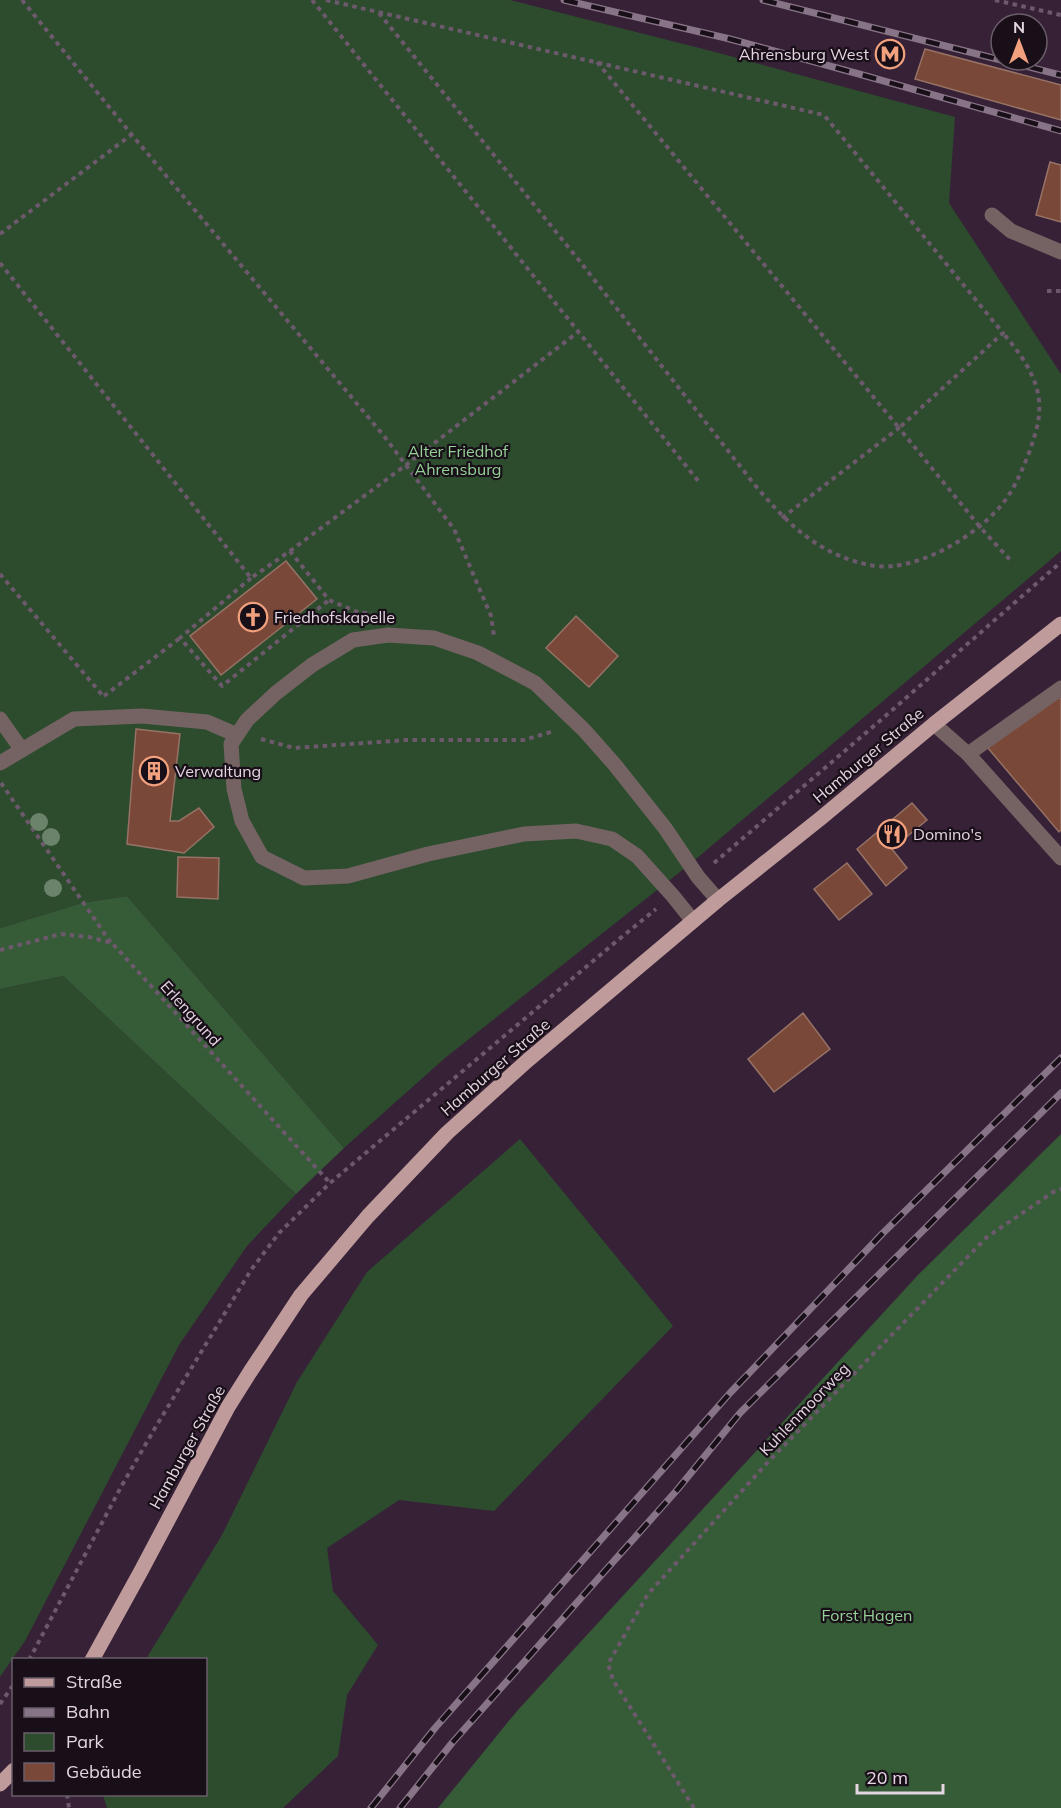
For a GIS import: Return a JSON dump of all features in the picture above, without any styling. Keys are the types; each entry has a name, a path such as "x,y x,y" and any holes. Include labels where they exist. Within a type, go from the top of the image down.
{"main road":[{"name":"Hamburger Straße","path":"93,1658 228,1407 301,1294 368,1216 447,1133 528,1060 718,900 1061,624"},
{"path":"0,1784 12,1772"}],"street":[{"path":"992,215 1011,231 1061,252"},
{"path":"693,921 674,896 637,856 612,839 576,831 514,837 428,854 348,876 304,878 262,857 242,822 234,789 231,744 247,720 276,693 312,665 353,640 388,635 434,638 478,653 535,683 577,724 622,774 665,828 698,877 718,900"},
{"path":"968,754 1061,688"},
{"path":"0,763 74,719 142,716 207,722 240,731"},
{"path":"0,719 22,750"},
{"path":"934,724 968,754 1061,858"}],"path":[{"path":"22,0 384,436 454,529 491,616 497,663"},
{"path":"312,0 699,482"},
{"path":"326,0 597,62 824,115 1020,354 1035,382 1039,400 1039,421 1015,486 1000,508 980,527 924,559 891,567 858,562 829,551 808,539 782,518 754,484 578,259 378,12"},
{"path":"995,0 1061,15"},
{"path":"597,62 980,527 1012,562"},
{"path":"0,234 132,135"},
{"path":"0,263 251,578"},
{"path":"1047,291 1061,291"},
{"path":"74,719 180,638 251,578 406,465 578,332"},
{"path":"782,518 899,428 1003,333"},
{"path":"180,638 222,686 329,600 290,550"},
{"path":"0,574 103,697"},
{"path":"240,731 294,748 407,740 524,740 577,724"},
{"name":"Erlengrund","path":"0,782 111,943 330,1183 279,1233 251,1270 121,1487 30,1658"},
{"path":"0,950 61,934 89,937 111,943"},
{"name":"Kuhlenmoorweg","path":"694,1808 613,1680 608,1664 648,1594 769,1461 987,1237 1061,1189"},
{"path":"0,1704 12,1687"}],"green space":[{"name":"Alter Friedhof Ahrensburg","path":"0,0 510,0 715,52 955,117 949,203 1061,374 1061,551 690,864 445,1058 344,1148 127,896 82,903 0,928"},
{"path":"127,896 344,1148 296,1194 63,976 0,989 0,928 82,903"},
{"path":"63,976 296,1194 247,1246 179,1345 25,1641 0,1677 0,989"},
{"name":"Forst Hagen","path":"1061,1134 1061,1808 438,1808 517,1711 918,1275"},
{"path":"520,1139 673,1326 494,1511 399,1500 327,1548 333,1591 378,1645 347,1695 338,1756 283,1808 107,1808 103,1796 207,1796 207,1658 147,1658 222,1535 297,1382 367,1272"}],"building":[{"path":"925,49 989,66 989,72 1012,72 1061,85 1061,120 915,79"},
{"path":"1050,162 1061,165 1061,222 1036,215"},
{"name":"Friedhofskapelle","path":"286,561 317,599 221,675 190,636"},
{"path":"576,616 618,656 589,687 546,648"},
{"path":"1059,697 1061,699 1061,830 1059,832 982,741"},
{"name":"Verwaltung","path":"136,729 180,734 170,821 179,821 199,808 214,827 184,853 127,844"},
{"name":"Domino's","path":"912,803 927,820 892,849 907,868 886,886 857,849"},
{"path":"178,857 219,858 218,899 177,897"},
{"path":"847,863 872,894 839,920 814,889"},
{"path":"803,1013 830,1049 774,1092 748,1059"}],"railway":[{"path":"564,0 730,39 1061,131"},
{"path":"763,0 989,57"},
{"path":"1049,72 1061,75"},
{"path":"371,1808 435,1728 730,1393 883,1233 1061,1058"},
{"path":"400,1808 452,1743 677,1490 740,1413 1061,1093"}],"place":[{"name":"Ahrensburg West","path":"890,54"},
{"name":"Friedhofskapelle","path":"253,617"},
{"name":"Verwaltung","path":"154,771"},
{"name":"Domino's","path":"892,834"}]}
